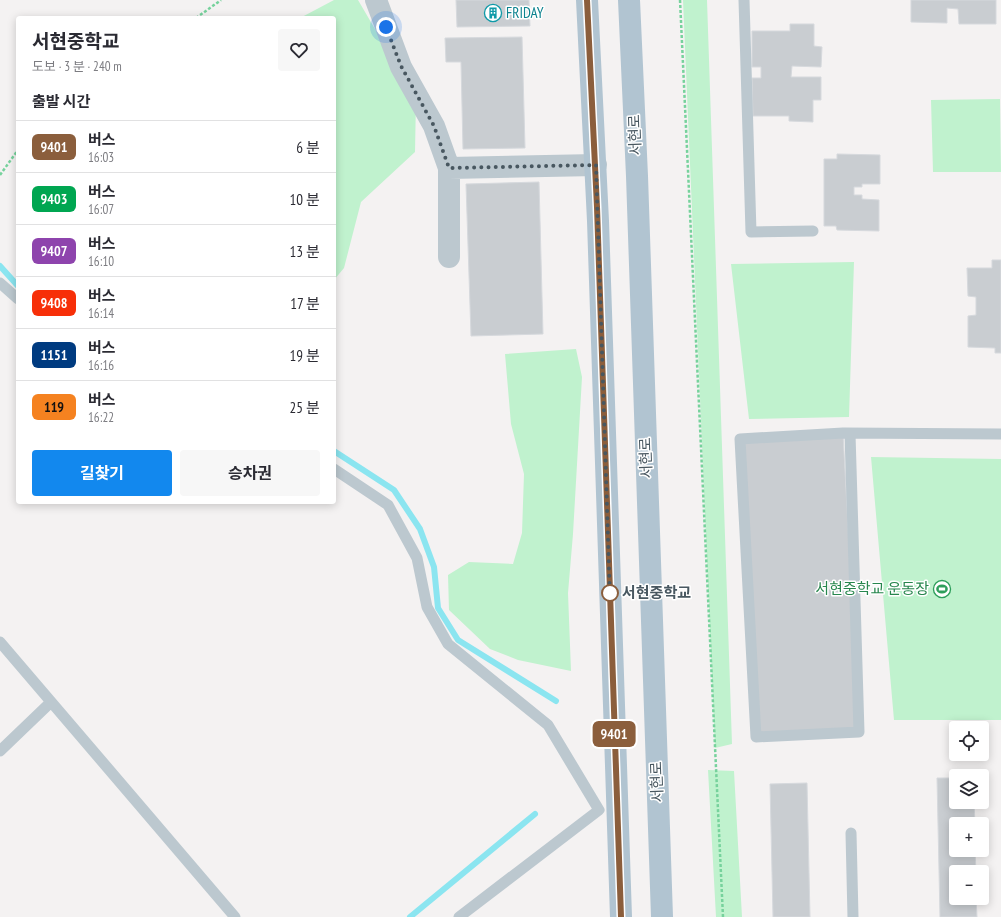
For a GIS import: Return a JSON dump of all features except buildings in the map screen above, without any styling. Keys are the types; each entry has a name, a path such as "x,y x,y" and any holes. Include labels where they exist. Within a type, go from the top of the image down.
{"main road":[{"path":"587,0 596,165 621,917"},
{"name":"서현로","path":"629,0 637,184 662,917"}],"street":[{"path":"376,0 401,66 434,126 449,168 449,257"},
{"path":"449,168 596,165"}],"lane":[{"path":"744,0 751,232 813,231"},
{"path":"0,283 16,297"},
{"path":"850,434 860,732 756,737 740,438 850,434 1001,434"},
{"path":"336,471 388,505 417,558 427,607 448,644 548,725 599,810 459,917"},
{"path":"0,642 235,917"},
{"path":"0,751 51,702"},
{"path":"850,833 853,917"}],"path":[{"path":"199,16 221,0"},
{"path":"680,0 724,917"},
{"path":"0,175 16,153"}],"green space":[{"path":"334,0 358,0 416,99 415,152 361,202 344,268 336,278 336,16 304,16"},
{"path":"683,0 707,0 732,744 715,748"},
{"path":"1000,99 1001,172 933,172 931,100"},
{"path":"854,262 849,417 749,419 731,264"},
{"path":"576,349 582,377 568,593 571,671 518,660 490,649 449,610 448,575 469,562 513,564 522,533 524,474 511,424 505,354"},
{"name":"서현중학교 운동장","path":"871,457 1001,459 1001,720 894,720"},
{"path":"708,770 734,771 742,917 716,917"}],"waterway":[{"path":"0,266 16,284"},
{"path":"336,452 394,490 420,529 434,567 438,608 458,640 556,701"},
{"path":"410,917 535,814"}],"bus line":[{"name":"9401","path":"587,0 591,55 597,207 621,917"}],"place":[{"name":"FRIDAY","path":"493,13"},
{"name":"서현중학교 운동장","path":"942,589"},
{"name":"서현중학교","path":"610,593"}],"route":[{"path":"386,27 401,66 434,126 449,168 596,165 610,600 610,593"}]}
